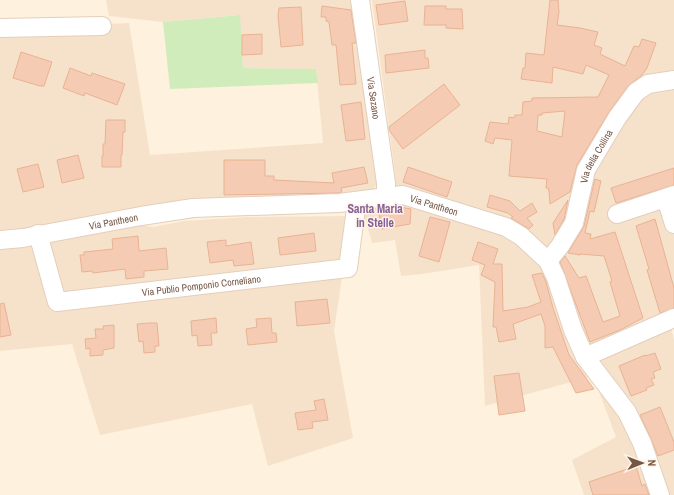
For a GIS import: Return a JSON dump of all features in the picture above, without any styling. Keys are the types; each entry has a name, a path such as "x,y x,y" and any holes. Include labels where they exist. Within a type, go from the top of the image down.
{"street":[{"name":"Via Sezano","path":"360,0 386,183 386,196"},
{"path":"0,28 102,26"},
{"name":"Via della Collina","path":"548,260 560,246 574,223 586,170 617,118 636,92 648,84 674,80"},
{"name":"Via Pantheon","path":"0,240 23,238 38,234 193,208 357,201 386,196 403,195 506,227 521,236 548,260 556,278 573,330 585,357 627,412 642,443 660,495"},
{"path":"617,214 670,196 674,224"},
{"name":"Via Publio Pomponio Corneliano","path":"38,234 57,302 348,268 357,201"},
{"path":"585,357 674,318"}],"shaded area":[{"path":"106,0 357,0 378,179 373,193 39,226 0,232 0,29 129,23 150,155 323,143 316,69 243,68 239,15 163,22 109,16"},
{"path":"372,0 674,0 674,325 671,327 674,340 674,495 584,495 572,460 616,437 593,376 485,406 479,265 401,276 395,240 372,243 364,214 375,207 395,189 396,180"},
{"path":"351,216 334,331 353,438 268,466 252,404 100,435 72,344 0,351 0,248 123,223 153,227 184,221 247,217"}],"green space":[{"path":"240,15 243,68 316,69 318,83 170,89 163,22"}],"building":[{"path":"550,0 558,0 559,12 557,25 598,32 594,45 602,48 600,54 625,66 634,46 639,47 642,39 656,43 647,68 642,75 628,86 609,112 577,165 570,192 550,204 549,191 548,188 546,188 547,179 509,176 512,140 495,138 493,144 485,141 490,122 508,124 509,117 514,118 515,115 522,115 523,102 532,101 532,98 598,97 609,75 586,65 583,74 553,67 552,83 521,79 523,68 525,68 526,53 544,55","holes":["565,111 562,137 537,131 538,115 542,115 542,113"]},
{"path":"405,1 408,21 379,25 376,5"},
{"path":"322,6 351,10 356,43 352,43 356,84 340,85 336,45 332,45 329,22 326,21 326,17 321,17"},
{"path":"425,6 446,6 446,9 462,9 463,29 446,28 446,25 424,25"},
{"path":"301,7 303,45 281,47 278,16 279,8"},
{"path":"262,34 262,54 242,55 242,35"},
{"path":"425,50 425,58 428,58 429,68 386,73 385,55"},
{"path":"21,52 52,62 44,86 13,78"},
{"path":"70,68 91,76 92,73 125,84 117,105 85,93 84,96 63,88"},
{"path":"444,84 460,105 403,149 389,130 389,127"},
{"path":"361,102 365,139 346,141 341,105"},
{"path":"106,120 125,120 121,167 102,167"},
{"path":"78,155 84,178 62,183 57,160"},
{"path":"224,160 265,160 265,176 274,176 274,180 334,183 332,173 364,167 368,183 341,188 342,192 338,193 224,195"},
{"path":"38,164 44,187 23,192 17,169"},
{"path":"408,167 452,182 447,197 403,182"},
{"path":"674,168 674,185 616,203 611,188"},
{"path":"595,179 601,181 594,212 590,211 585,233 591,234 590,239 615,232 643,318 620,330 590,342 560,262 565,256 579,278 586,276 603,322 620,316 610,282 612,281 604,256 568,253 584,226"},
{"path":"490,195 510,201 520,211 532,203 537,212 527,218 533,225 529,229 511,218 513,217 508,213 487,207"},
{"path":"568,200 564,219 555,235 553,223"},
{"path":"391,207 411,209 410,224 382,229 378,209"},
{"path":"430,217 450,222 439,262 419,256"},
{"path":"655,219 674,288 674,308 660,313 636,226"},
{"path":"314,233 316,251 280,255 278,238"},
{"path":"138,236 139,251 166,248 168,269 144,271 144,277 126,279 125,269 93,273 92,271 82,272 80,255 84,255 84,252 113,249 112,239"},
{"path":"226,240 226,246 251,242 254,264 234,266 233,260 210,263 207,242"},
{"path":"478,242 498,249 493,264 502,264 503,311 528,307 541,302 532,275 542,273 569,355 594,389 576,393 553,347 545,348 545,326 541,314 513,324 516,339 499,342 496,327 493,327 495,282 481,275 485,265 472,260"},
{"path":"327,299 330,323 297,326 295,302"},
{"path":"4,303 11,335 0,337 0,304"},
{"path":"216,318 217,333 211,333 212,345 198,346 197,335 192,336 191,321"},
{"path":"271,318 272,333 276,333 277,342 248,345 246,329 257,327 256,319"},
{"path":"157,323 159,346 155,346 155,352 144,353 143,341 139,342 137,324"},
{"path":"114,325 114,348 103,350 103,355 90,356 90,348 86,349 85,339 96,338 95,329 104,329 103,326"},
{"path":"655,353 661,369 653,372 655,378 651,379 654,385 646,388 647,390 631,396 619,366 645,355"},
{"path":"519,373 525,411 499,415 494,376"},
{"path":"324,399 328,420 312,422 313,428 298,430 295,413 316,410 314,401"},
{"path":"660,407 674,442 674,450 658,456 640,415"},
{"path":"636,466 642,486 645,484 649,495 593,495 589,482"}],"district":[{"name":"Santa Maria in Stelle","path":"375,216"}]}
